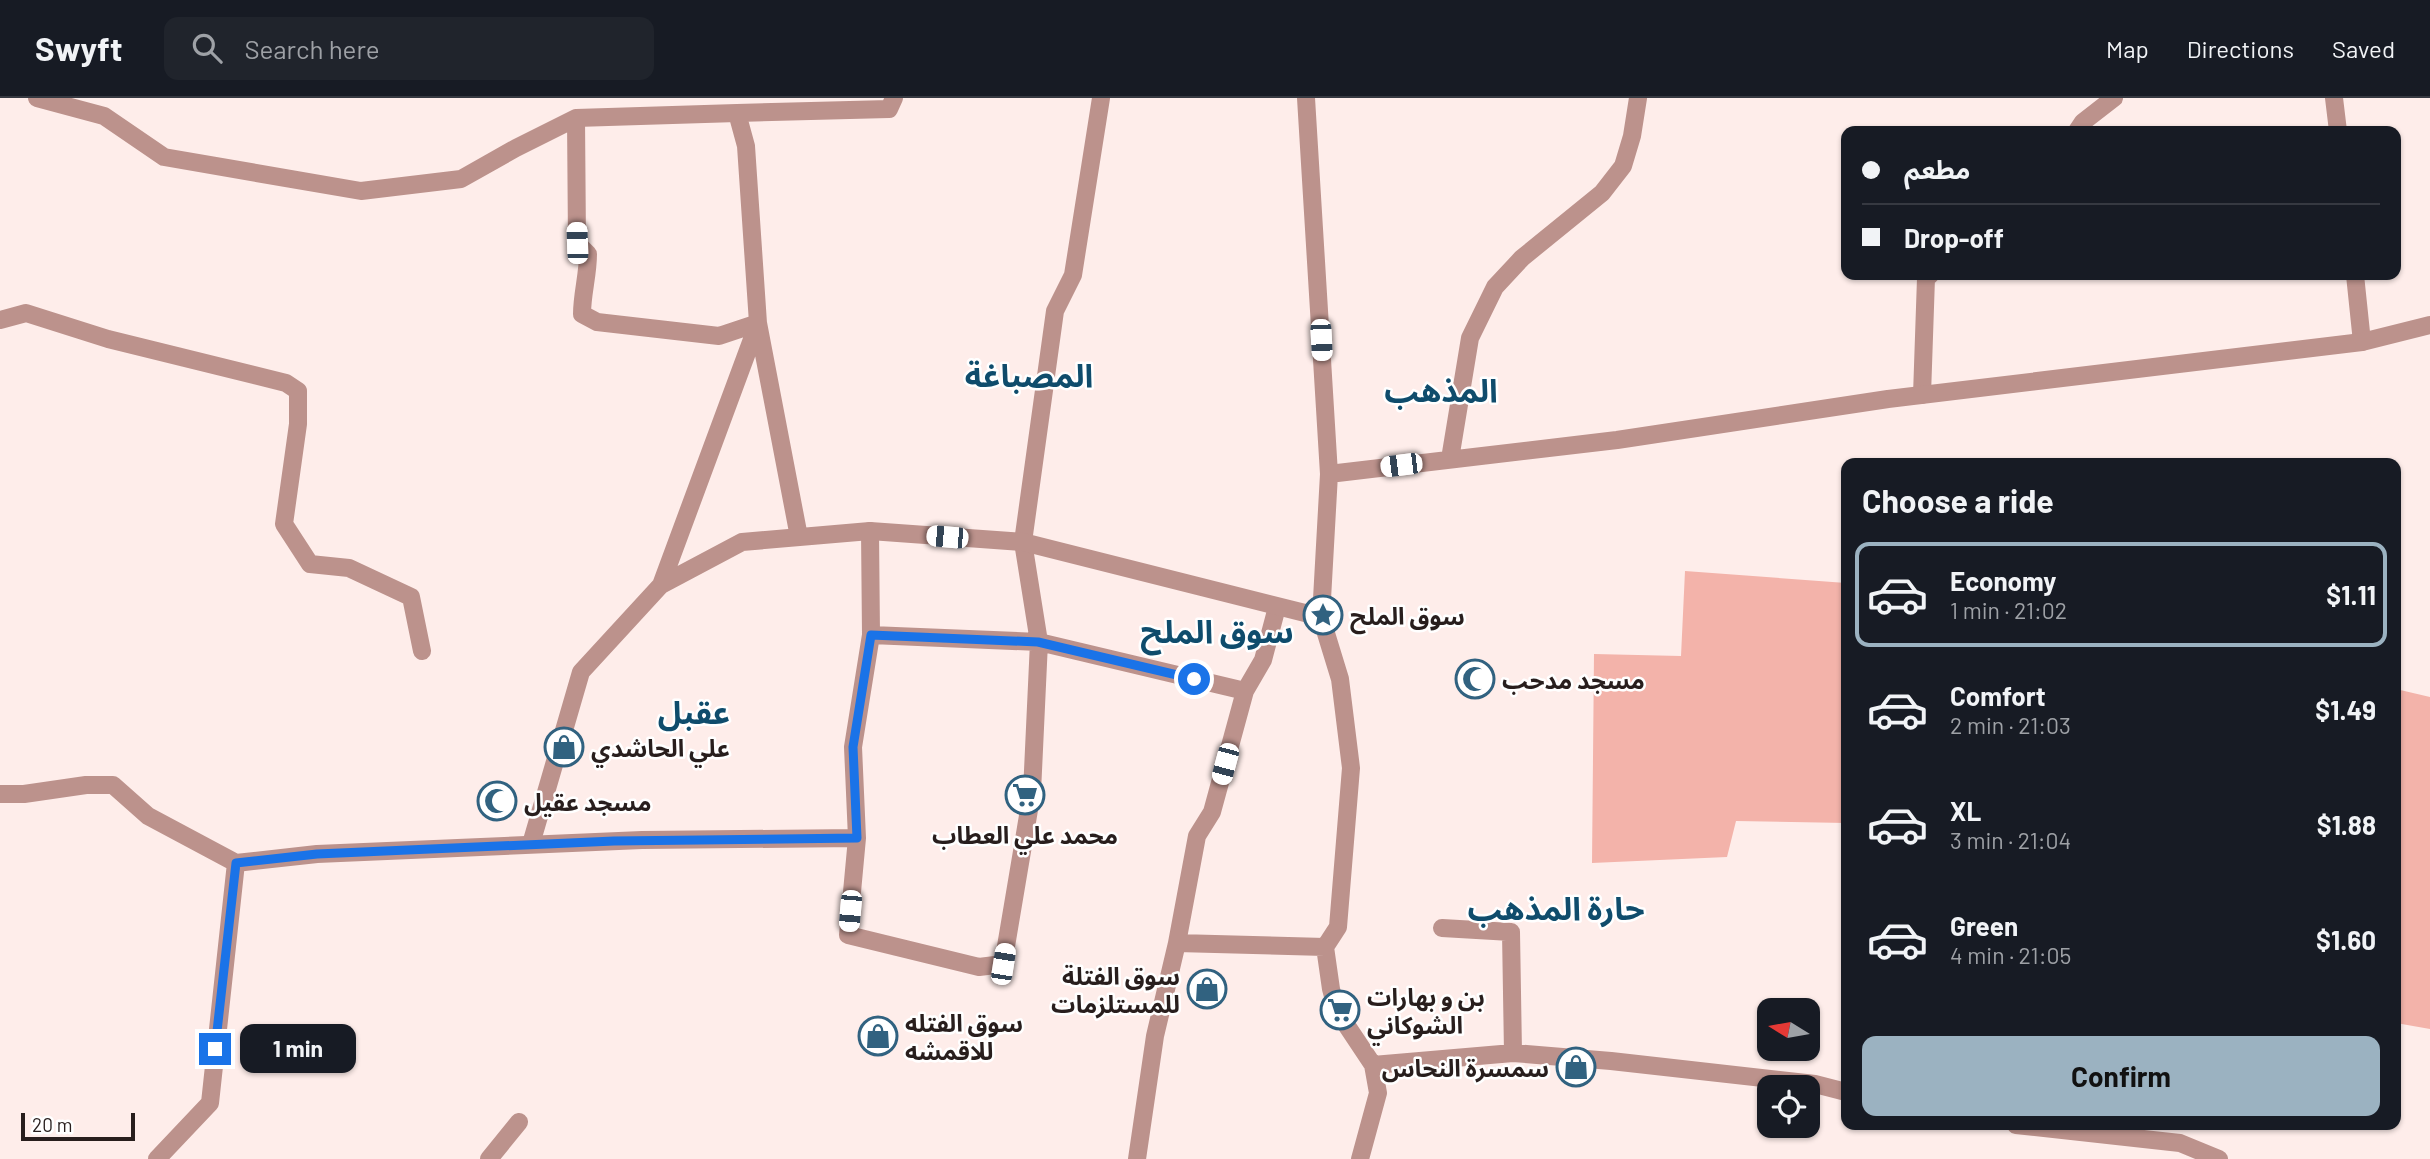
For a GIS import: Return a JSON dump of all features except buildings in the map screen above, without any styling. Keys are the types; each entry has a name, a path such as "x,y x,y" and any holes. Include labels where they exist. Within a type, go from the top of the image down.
{"street":[{"path":"37,98 104,116 164,157 361,191 461,179 576,118 889,108 894,98"},
{"path":"719,98 737,113 746,146 758,323 799,537"},
{"path":"870,531 871,635 853,747 857,838 848,935 979,967 1003,964 1032,792 1038,642 1023,542 1055,311 1073,275 1101,98"},
{"path":"1306,98 1329,474 1321,617 1340,679 1351,768 1338,927 1325,947 1337,1011 1373,1065 1378,1093 1360,1159"},
{"path":"1450,459 1470,338 1495,286 1522,258 1602,193 1623,166 1632,136 1638,98"},
{"path":"2080,126 2114,98"},
{"path":"2334,98 2337,126"},
{"path":"576,118 577,243 588,254 582,314 597,322 719,336 758,323"},
{"path":"1922,395 1926,280"},
{"path":"2356,280 2362,342"},
{"path":"0,320 26,313 108,339 286,383 298,391 298,424 284,524 310,564 349,568 411,597 422,651"},
{"path":"661,585 758,323"},
{"path":"1329,474 1617,440 1922,395 2362,342 2430,326"},
{"path":"531,845 581,672 661,585 742,542 870,531 1023,542 1321,617"},
{"path":"1137,1159 1155,1037 1177,943 1197,836 1212,812 1245,691 1263,660 1277,607"},
{"path":"871,635 1038,642 1245,691"},
{"path":"0,794 24,794 86,785 113,786 148,816 236,863 317,854 642,840 857,838"},
{"path":"158,1159 209,1103 236,863"},
{"path":"1442,928 1511,932 1513,1053"},
{"path":"1177,943 1325,947"},
{"path":"1373,1065 1513,1053 1815,1084 1841,1091"},
{"path":"489,1159 519,1122"},
{"path":"2062,1130 2180,1143 2219,1159"}],"shaded area":[{"path":"1685,571 1841,583 1841,823 1736,821 1727,857 1592,863 1594,654 1681,656"},
{"path":"2401,690 2430,697 2430,1029 2401,1024"}],"place":[{"name":"سوق الملح","path":"1323,615"},
{"name":"مسجد مدحب","path":"1475,679"},
{"name":"علي الحاشدي","path":"564,747"},
{"name":"محمد علي العطاب","path":"1025,795"},
{"name":"مسجد عقيل","path":"497,801"},
{"name":"سوق الفتلة للمستلزمات","path":"1207,989"},
{"name":"بن و بهارات الشوكاني","path":"1340,1010"},
{"name":"سوق الفتله للاقمشه","path":"878,1036"},
{"name":"سمسرة النحاس","path":"1576,1067"}],"district":[{"name":"المصباغة","path":"1029,374"},
{"name":"المذهب","path":"1441,389"},
{"name":"سوق الملح","path":"1217,630"},
{"name":"عقبل","path":"694,711"},
{"name":"حارة المذهب","path":"1556,907"}],"route":[{"path":"215,1049 236,863 317,854 614,841 857,838 853,747 871,635 1038,642 1194,679"}]}
